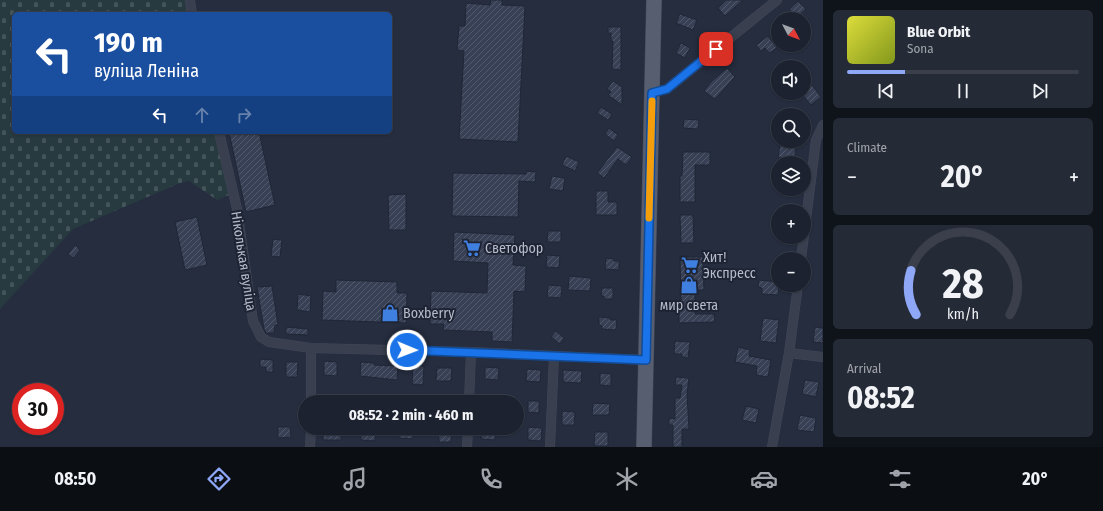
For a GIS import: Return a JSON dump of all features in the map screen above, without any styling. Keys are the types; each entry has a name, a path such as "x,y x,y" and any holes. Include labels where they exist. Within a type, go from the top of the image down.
{"main road":[{"path":"644,447 654,0"}],"street":[{"path":"190,0 192,12"},
{"path":"652,93 667,89 777,0"},
{"path":"802,252 816,140 823,125"},
{"name":"Ніколькая вуліца","path":"219,134 237,209 253,321 261,337 269,342 312,348 471,352 646,360"},
{"path":"772,447 789,353 797,292"},
{"path":"311,395 312,348"},
{"path":"469,395 471,352"},
{"path":"789,353 823,357"},
{"path":"550,447 554,356"},
{"path":"310,447 311,435"},
{"path":"467,447 468,435"}],"green space":[{"path":"0,0 185,0 188,12 12,12 12,134 215,134 229,195 217,200 189,181 180,183 73,229 0,309"}],"building":[{"path":"491,0 502,0 502,5 525,6 518,142 459,139 464,51 457,50 459,26 465,26 466,3 490,5"},
{"path":"726,0 743,0 725,16 718,8"},
{"path":"798,1 806,9 803,12 792,12 789,9"},
{"path":"680,14 697,20 693,30 676,23"},
{"path":"608,27 621,27 621,70 612,69 613,41 611,41 611,33 608,33"},
{"path":"768,36 771,40 771,52 769,53 765,48 761,51 756,45"},
{"path":"681,43 690,48 685,58 676,53"},
{"path":"727,68 735,77 715,99 704,91 711,82"},
{"path":"613,81 622,87 622,105 608,95 611,92 607,89"},
{"path":"811,84 821,97 811,105 807,100 811,100"},
{"path":"601,107 612,114 608,120 597,113"},
{"path":"684,119 699,120 698,129 683,128"},
{"path":"609,128 618,135 614,141 605,134"},
{"path":"229,134 259,134 275,205 246,212"},
{"path":"617,147 632,157 626,165 618,159 604,178 597,173"},
{"path":"780,148 796,148 795,156 778,156"},
{"path":"683,152 710,152 710,165 695,165 695,202 680,202 680,176 682,176"},
{"path":"566,156 579,162 575,171 562,165"},
{"path":"526,171 536,172 535,182 519,181 518,217 452,216 453,173 526,174"},
{"path":"552,176 565,178 563,191 549,189"},
{"path":"596,191 608,191 608,202 617,202 617,215 596,215"},
{"path":"406,194 406,230 389,230 388,195"},
{"path":"680,215 693,215 694,243 681,243"},
{"path":"197,217 207,265 185,270 175,222"},
{"path":"548,231 561,231 561,242 547,242"},
{"path":"454,232 515,235 513,265 526,266 525,292 514,291 512,342 492,341 492,332 443,330 444,324 430,324 431,291 487,293 488,263 453,261"},
{"path":"273,239 282,240 280,257 271,256"},
{"path":"75,245 80,250 73,258 68,254"},
{"path":"547,255 560,256 559,268 546,267"},
{"path":"680,257 703,257 704,290 695,290 695,314 714,314 715,322 679,323 679,300 681,300"},
{"path":"606,258 619,261 619,270 605,269"},
{"path":"569,276 591,278 590,291 568,290"},
{"path":"336,280 397,282 397,293 407,293 406,323 322,320 323,291 336,292"},
{"path":"759,280 771,281 771,292 778,292 778,295 762,294 762,288 758,287"},
{"path":"548,285 562,286 561,298 547,297"},
{"path":"272,286 278,325 275,325 274,333 266,333 257,287"},
{"path":"602,288 613,288 613,299 604,299 604,296 601,296"},
{"path":"298,294 311,296 310,312 297,310"},
{"path":"599,317 617,320 616,330 602,329 602,326 599,325"},
{"path":"763,318 779,320 776,343 760,341"},
{"path":"286,327 308,329 308,335 286,334"},
{"path":"815,327 823,328 823,343 813,342"},
{"path":"556,331 564,338 560,344 551,337"},
{"path":"675,341 690,342 688,358 682,357 682,354 674,354"},
{"path":"738,347 750,350 749,356 771,360 768,377 756,375 757,366 735,362"},
{"path":"260,359 273,360 273,372 266,372 266,367 260,367"},
{"path":"324,361 337,362 337,376 324,375"},
{"path":"286,362 298,362 297,377 286,377"},
{"path":"361,362 374,363 374,365 398,366 397,380 360,376"},
{"path":"413,366 424,366 423,385 412,384"},
{"path":"485,367 499,368 498,380 485,379"},
{"path":"437,368 452,368 451,381 436,381"},
{"path":"527,369 541,370 540,382 526,381"},
{"path":"563,370 582,371 581,383 563,382"},
{"path":"600,373 611,374 611,386 600,385"},
{"path":"676,377 689,378 687,394 689,429 682,429 682,447 673,447 673,425 669,425 669,418 675,419 675,398 680,398 682,385 675,385"},
{"path":"805,380 819,382 816,397 802,394"},
{"path":"528,401 539,401 539,413 528,412"},
{"path":"593,403 610,404 609,415 592,415"},
{"path":"746,406 759,409 756,423 742,420"},
{"path":"562,411 575,412 574,425 562,425"},
{"path":"800,415 816,418 814,432 797,430"},
{"path":"278,427 290,427 291,437 278,438"},
{"path":"528,427 542,428 541,441 528,440"},
{"path":"595,432 608,432 608,446 594,446"},
{"path":"323,435 341,435 341,440 323,440"},
{"path":"361,435 376,435 375,441 361,440"},
{"path":"399,435 413,435 413,439 399,438"},
{"path":"439,435 451,435 451,442 439,442"},
{"path":"481,435 495,435 495,440 481,439"}],"slow traffic":[{"path":"649,218 652,101"}],"place":[{"name":"Светофор","path":"472,248"},
{"name":"Хит! Экспресс","path":"690,265"},
{"name":"мир света","path":"689,285"},
{"name":"Boxberry","path":"390,313"}],"route":[{"path":"407,350 646,360 652,93 667,89 716,49"}]}
